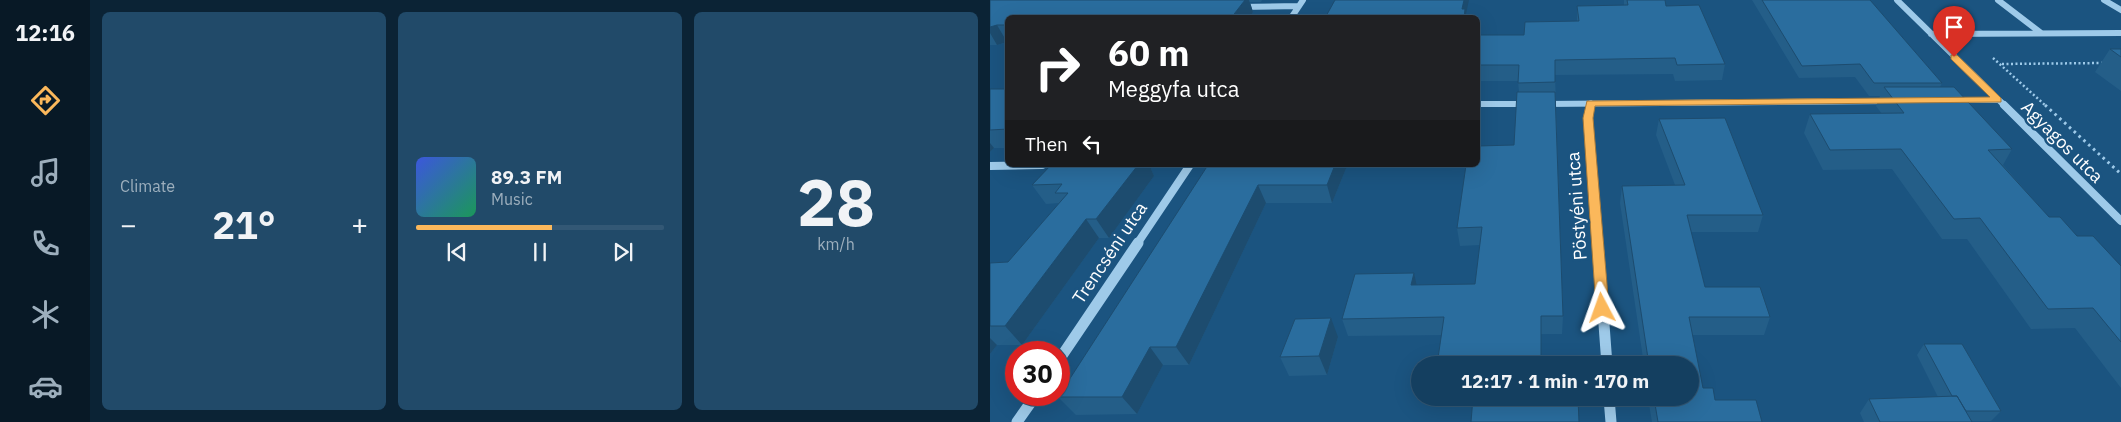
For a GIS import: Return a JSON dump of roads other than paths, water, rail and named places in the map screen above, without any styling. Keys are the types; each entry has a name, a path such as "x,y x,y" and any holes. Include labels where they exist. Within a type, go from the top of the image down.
{"street":[{"name":"Agyagos utca","path":"1897,0 2121,221"},
{"path":"1998,0 2041,34"},
{"path":"2104,0 2121,10"},
{"path":"1229,7 1301,3"},
{"path":"1293,15 1301,3"},
{"path":"1931,34 2121,33"},
{"path":"1949,100 1998,100"},
{"path":"1480,104 1899,101"},
{"name":"Pöstyéni utca","path":"1591,103 1588,118 1606,356"},
{"path":"990,166 1005,166"},
{"name":"Trencséni utca","path":"1070,344 1189,167"},
{"path":"1018,422 1029,406"},
{"path":"1610,406 1611,422"}]}
